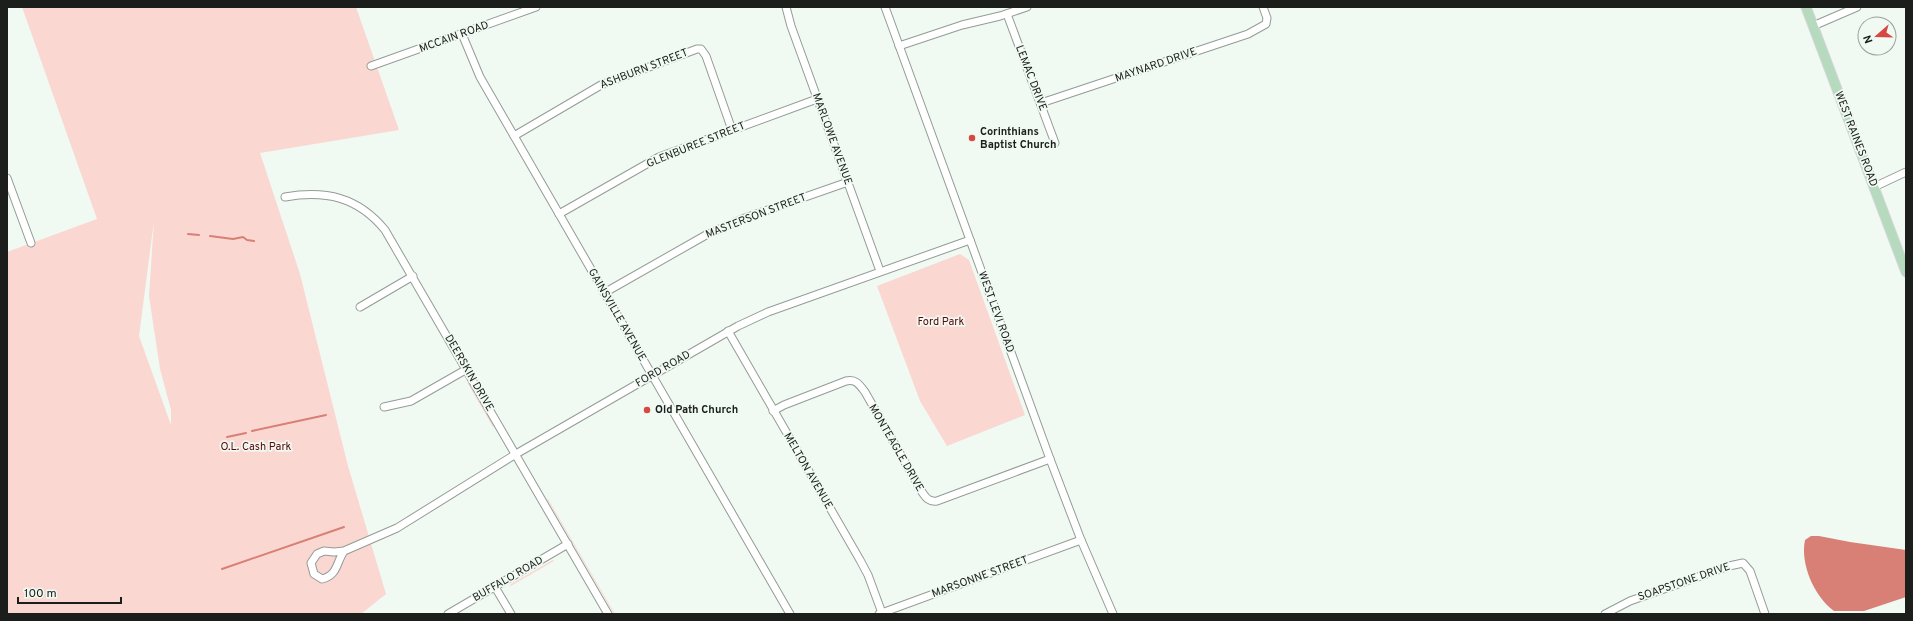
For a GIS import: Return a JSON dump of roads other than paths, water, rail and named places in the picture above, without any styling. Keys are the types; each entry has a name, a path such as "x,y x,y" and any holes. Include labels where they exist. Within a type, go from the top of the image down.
{"main road":[{"name":"WEST RAINES ROAD","path":"1806,7 1906,272"}],"street":[{"name":"MCCAIN ROAD","path":"371,66 536,7"},
{"name":"MARLOWE AVENUE","path":"786,7 791,26 880,271"},
{"name":"WEST LEVI ROAD","path":"885,7 1050,459 1081,540 1113,614"},
{"path":"899,46 962,25 1007,14 1027,7"},
{"name":"MAYNARD DRIVE","path":"1041,103 1248,34 1262,26 1267,21 1263,7"},
{"path":"1813,26 1857,7"},
{"name":"LEMAC DRIVE","path":"1007,14 1055,143"},
{"name":"GAINSVILLE AVENUE","path":"462,34 476,71 790,614"},
{"name":"ASHBURN STREET","path":"514,136 599,86 697,49 701,49 706,56 732,130"},
{"name":"GLENBUREE STREET","path":"559,214 655,159 817,99"},
{"path":"1874,187 1906,172"},
{"path":"7,178 31,243"},
{"name":"MASTERSON STREET","path":"604,293 706,235 742,220 848,182"},
{"name":"DEERSKIN DRIVE","path":"285,197 307,194 323,194 343,199 363,209 385,230 608,614"},
{"name":"FORD ROAD","path":"344,551 376,538 412,520 466,484 516,454 728,331 768,312 970,240"},
{"path":"360,307 413,276"},
{"name":"MELTON AVENUE","path":"728,331 864,569 880,613"},
{"path":"384,408 411,401 467,369"},
{"name":"MONTEAGLE DRIVE","path":"773,411 784,405 846,381 853,380 857,382 865,392 925,498 932,502 937,502 1050,459"},
{"name":"MARSONNE STREET","path":"880,613 1081,540"},
{"name":"BUFFALO ROAD","path":"448,614 568,544"},
{"path":"324,551 344,551 335,572 330,577 322,579 314,574 311,563 317,554 324,551"},
{"name":"SOAPSTONE DRIVE","path":"1605,614 1630,601 1729,566 1743,563 1750,571 1765,614"},
{"path":"495,587 511,614"}],"waterway":[{"path":"188,234 199,235"},
{"path":"210,236 233,239 243,237 247,240 254,241"},
{"path":"252,431 326,415"},
{"path":"227,437 246,433"},
{"path":"222,569 344,527"}],"place":[{"name":"Corinthians Baptist Church","path":"972,138"},
{"name":"Old Path Church","path":"647,410"}],"park label":[{"name":"Ford Park","path":"941,322"},
{"name":"O.L. Cash Park","path":"256,447"}]}
